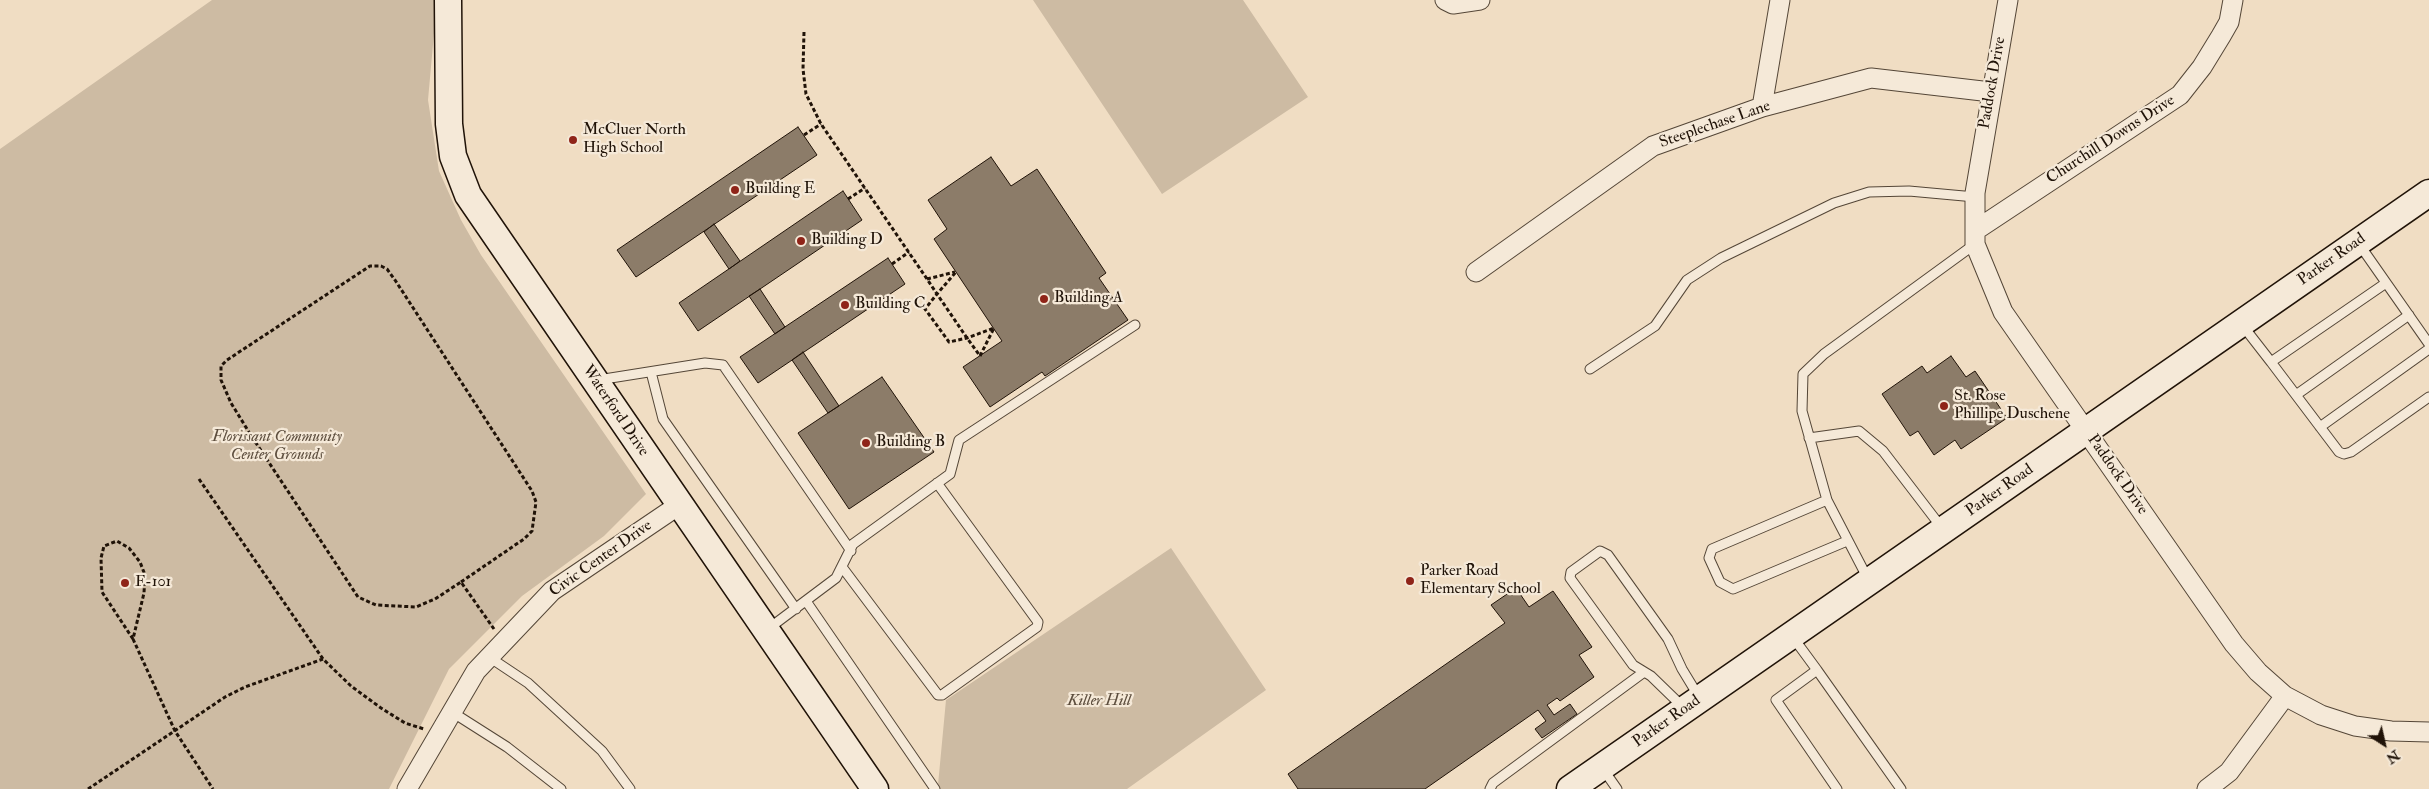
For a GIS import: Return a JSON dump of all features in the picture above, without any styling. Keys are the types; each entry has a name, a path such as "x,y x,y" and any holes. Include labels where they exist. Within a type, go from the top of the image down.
{"main road":[{"name":"Waterford Drive","path":"448,0 449,124 453,156 468,195 875,789"},
{"name":"Parker Road","path":"1570,789 2429,193"}],"street":[{"path":"1449,2 1480,0"},
{"path":"1762,107 1780,0"},
{"name":"Paddock Drive","path":"2008,0 1991,92 1975,197 1975,237 2003,312 2234,644 2258,672 2284,696 2321,715 2355,726 2390,731 2429,732"},
{"name":"Churchill Downs Drive","path":"1975,237 2180,95 2202,67 2229,22 2234,0"},
{"name":"Steeplechase Lane","path":"1476,272 1653,146 1762,107 1871,78 1991,92"},
{"name":"Civic Center Drive","path":"407,789 476,671 489,656 552,591 679,504"},
{"path":"2207,789 2229,772 2284,696"}],"lane":[{"path":"1590,369 1655,326 1687,280 1721,258 1834,203 1869,192 1909,192 1975,197"},
{"path":"1869,582 1827,500 1802,411 1803,374 1824,354 1975,237"},
{"path":"2358,243 2429,344"},
{"path":"2271,362 2386,283"},
{"path":"2296,395 2409,315"},
{"path":"2241,324 2339,452 2344,454 2352,452 2429,397"},
{"path":"765,630 836,578 853,544 950,474 959,440 1136,326"},
{"path":"2320,427 2429,349"},
{"path":"594,381 706,363 723,364 851,551"},
{"path":"651,372 663,420 796,609"},
{"path":"1809,438 1858,431 1883,451 1944,530"},
{"path":"842,567 938,695 942,695 1037,628 1038,622 937,483"},
{"path":"1827,500 1712,549 1709,558 1720,582 1733,589 1847,542"},
{"path":"1600,551 1608,555 1668,639 1682,669 1693,704 1633,665 1570,578 1570,572 1600,551"},
{"path":"806,601 935,789"},
{"path":"1792,635 1901,789"},
{"path":"489,656 528,683 602,751 630,789"},
{"path":"1817,670 1776,700 1838,789"},
{"path":"1490,788 1644,672"},
{"path":"452,712 507,747 561,789"},
{"path":"1601,767 1617,789"}],"path":[{"path":"804,32 803,69 806,94 821,124 909,252 927,279 937,294 967,338 980,356 994,328 967,338 949,342 926,309 937,294 956,272 927,279"},
{"path":"804,135 821,124"},
{"path":"848,199 865,188"},
{"path":"892,264 909,252"},
{"path":"370,266 381,266 395,280 532,491 536,502 532,530 524,538 461,582 426,603 416,606 376,605 358,597 252,437 231,403 221,380 221,366 227,360 370,266"},
{"path":"199,479 323,659 351,686 381,708 405,723 439,734"},
{"path":"133,639 144,593 145,575 140,562 129,548 117,541 104,546 101,558 102,592 133,639 175,732 213,789"},
{"path":"461,582 503,642"},
{"path":"88,789 238,690 323,659"}],"green space":[{"name":"Florissant Community Center Grounds","path":"212,0 437,0 428,100 439,171 461,220 481,255 646,494 604,536 522,596 449,669 389,789 0,789 0,149"},
{"path":"1033,0 1243,0 1308,97 1162,194"},
{"name":"Killer Hill","path":"1171,548 1266,690 1127,789 940,789 938,785 946,700"}],"building":[{"name":"Building E","path":"798,127 817,155 636,277 617,250"},
{"name":"Building A","path":"991,157 1011,186 1037,169 1106,273 1099,278 1128,320 1045,376 1042,372 990,407 963,367 1002,341 934,239 947,229 928,200"},
{"name":"Building D","path":"843,191 862,220 698,331 679,303"},
{"path":"714,224 740,261 729,269 704,232"},
{"name":"Building C","path":"888,258 905,284 758,383 740,357"},
{"path":"760,289 785,327 775,334 749,296"},
{"path":"803,352 839,406 828,413 792,360"},
{"name":"St. Rose Phillipe Duschene","path":"1951,356 1966,377 1975,371 2007,418 1961,449 1955,440 1934,455 1918,431 1910,436 1882,394 1922,366 1927,373"},
{"name":"Building B","path":"882,377 934,452 849,509 798,433"},
{"name":"Parker Road Elementary School","path":"1516,588 1529,607 1553,591 1592,647 1579,655 1594,677 1560,701 1557,698 1547,705 1554,715 1570,704 1577,714 1542,738 1535,729 1546,721 1538,710 1425,789 1298,789 1288,774 1505,623 1491,605"}],"place":[{"name":"McCluer North High School","path":"573,140"},
{"name":"Building E","path":"735,190"},
{"name":"Building D","path":"801,241"},
{"name":"Building A","path":"1044,299"},
{"name":"Building C","path":"845,305"},
{"name":"St. Rose Phillipe Duschene","path":"1944,406"},
{"name":"Building B","path":"866,443"},
{"name":"Parker Road Elementary School","path":"1410,581"},
{"name":"F-101","path":"125,583"}]}
